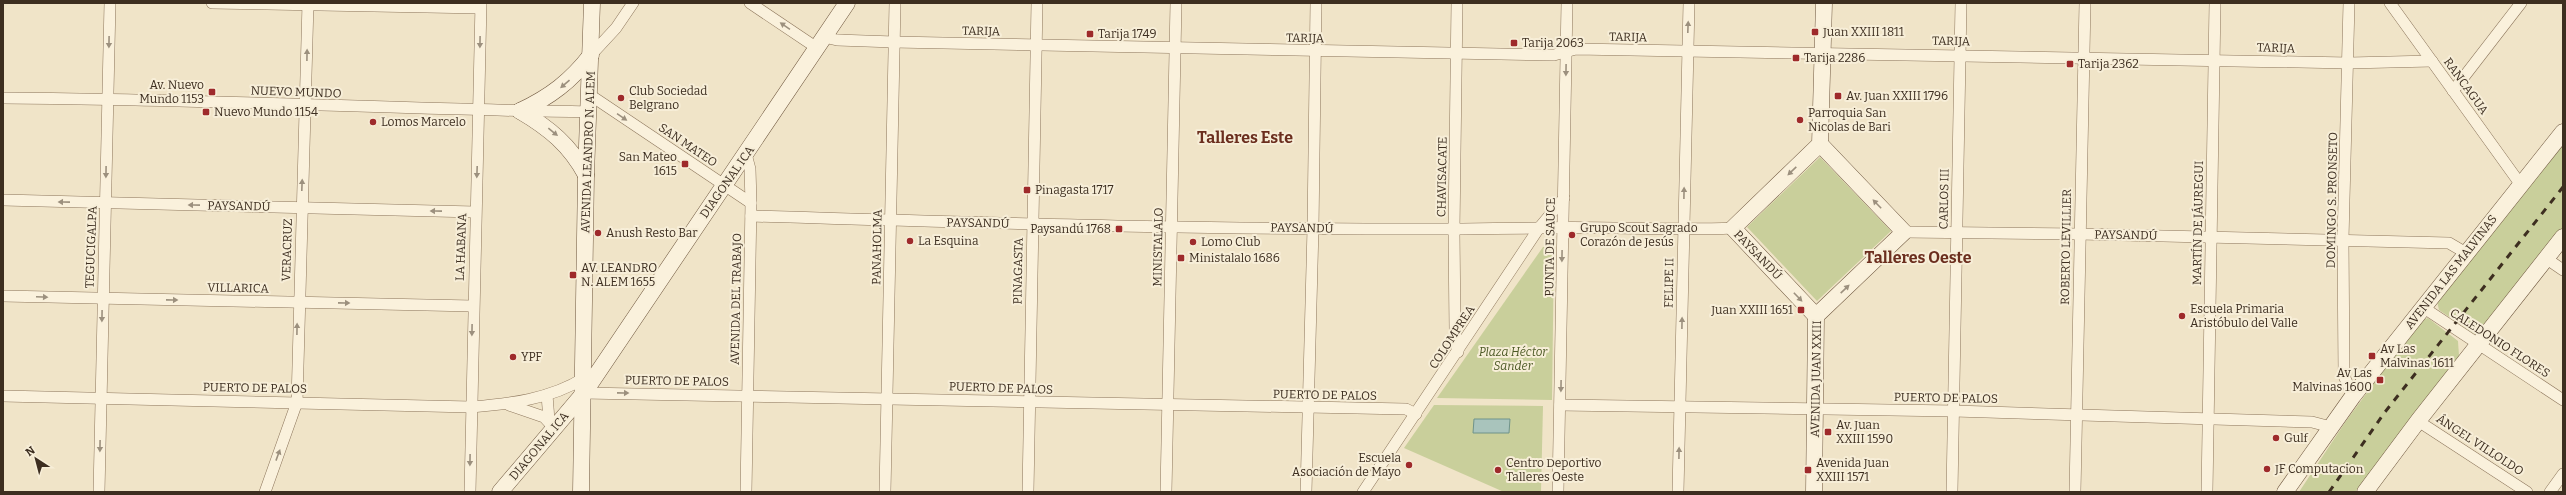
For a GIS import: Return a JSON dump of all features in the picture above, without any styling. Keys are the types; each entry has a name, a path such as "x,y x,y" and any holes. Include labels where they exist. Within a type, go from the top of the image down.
{"main road":[{"name":"AVENIDA LEANDRO N. ALEM","path":"581,492 584,385 586,175 590,95 592,3"},
{"name":"DIAGONAL ICA","path":"500,492 551,424 584,385 724,186 847,3"},
{"path":"1733,228 1820,144 1824,3"},
{"path":"520,111 538,102 566,84 591,54"},
{"path":"520,111 556,134 578,160 586,175"},
{"name":"AVENIDA LAS MALVINAS","path":"2285,492 2353,396 2563,132"},
{"path":"1820,144 1904,232"},
{"name":"PAYSANDÚ","path":"1733,228 1816,316"},
{"name":"AVENIDA JUAN XXIII","path":"1814,492 1816,316 1904,232"},
{"path":"2365,492 2418,420 2563,237"}],"street":[{"name":"TEGUCIGALPA","path":"99,492 110,3"},
{"path":"212,3 308,5 480,5"},
{"path":"591,54 616,28 633,3"},
{"path":"750,3 821,43"},
{"name":"PANAHOLMA","path":"885,492 895,3"},
{"name":"PINAGASTA","path":"1028,492 1028,402 1037,3"},
{"name":"MINISTALALO","path":"1166,492 1176,3"},
{"path":"1306,492 1307,408 1313,228 1316,3"},
{"name":"CHAVISACATE","path":"1457,3 1454,230 1455,330 1458,352"},
{"name":"PUNTA DE SAUCE","path":"1558,492 1567,3"},
{"name":"FELIPE II","path":"1678,492 1689,3"},
{"name":"CARLOS III","path":"1952,492 1961,3"},
{"name":"ROBERTO LEVILLIER","path":"2076,492 2076,415 2084,3"},
{"name":"MARTÍN DE JÁUREGUI","path":"2207,492 2215,3"},
{"name":"DOMINGO S. PRONSETO","path":"2349,3 2349,63 2343,239 2344,376 2353,396"},
{"name":"RANCAGUA","path":"2390,3 2521,185"},
{"path":"2453,91 2522,3"},
{"name":"VERACRUZ","path":"265,492 297,402 298,302 306,105 308,5"},
{"name":"LA HABANA","path":"470,492 480,5"},
{"name":"TARIJA","path":"821,43 894,42 1175,49 1554,55 1576,49 1687,52 1823,52 2083,56 2349,63 2432,61"},
{"name":"SAN MATEO","path":"590,95 751,203"},
{"name":"NUEVO MUNDO","path":"3,98 108,99 479,111 589,112"},
{"name":"AVENIDA DEL TRABAJO","path":"746,154 750,169 751,203 746,492"},
{"name":"COLOMPREA","path":"1363,492 1458,352 1539,228 1564,198"},
{"name":"PAYSANDÚ","path":"3,200 475,212"},
{"name":"PAYSANDÚ","path":"751,216 1032,224 1454,230 1563,227 1684,230 1733,228"},
{"name":"PAYSANDÚ","path":"1904,232 2343,239 2448,243 2466,253"},
{"path":"2547,259 2563,270"},
{"name":"VILLARICA","path":"3,296 473,306"},
{"name":"CALEDONIO FLORES","path":"2424,308 2563,400"},
{"name":"PUERTO DE PALOS","path":"3,396 471,407 506,404 584,385 747,395 1307,408 1406,408 1416,414"},
{"path":"547,395 551,424"},
{"name":"PUERTO DE PALOS","path":"506,404 551,424"},
{"name":"PUERTO DE PALOS","path":"1560,405 1954,411 2312,422 2331,427"},
{"name":"ÁNGEL VILLOLDO","path":"2418,420 2527,492"},
{"path":"2550,492 2563,474"}],"green space":[{"path":"2563,145 2563,231 2476,335 2439,310 2437,301"},
{"path":"1820,157 1891,231 1817,301 1747,227"},
{"name":"Plaza Héctor Sander","path":"1543,247 1554,247 1552,400 1437,398"},
{"path":"2428,318 2458,341 2459,356 2355,492 2299,492 2346,421 2420,321"},
{"name":"Centro Deportivo Talleres Oeste","path":"1434,405 1543,406 1541,492 1504,492 1404,448"}],"water":[{"path":"1474,419 1510,419 1509,433 1473,433"}],"railway":[{"path":"2329,492 2385,412 2563,187"}],"place":[{"name":"Juan XXIII 1811","path":"1815,32"},
{"name":"Tarija 1749","path":"1090,34"},
{"name":"Tarija 2063","path":"1514,43"},
{"name":"Tarija 2286","path":"1796,58"},
{"name":"Tarija 2362","path":"2070,64"},
{"name":"Av. Nuevo Mundo 1153","path":"212,92"},
{"name":"Av. Juan XXIII 1796","path":"1838,96"},
{"name":"Club Sociedad Belgrano","path":"621,98"},
{"name":"Nuevo Mundo 1154","path":"206,112"},
{"name":"Parroquia San Nicolas de Bari","path":"1800,120"},
{"name":"Lomos Marcelo","path":"373,122"},
{"name":"San Mateo 1615","path":"685,164"},
{"name":"Pinagasta 1717","path":"1027,190"},
{"name":"Paysandú 1768","path":"1119,229"},
{"name":"Anush Resto Bar","path":"598,233"},
{"name":"Grupo Scout Sagrado Corazón de Jesús","path":"1572,235"},
{"name":"La Esquina","path":"910,241"},
{"name":"Lomo Club","path":"1193,242"},
{"name":"Ministalalo 1686","path":"1181,258"},
{"name":"AV. LEANDRO N. ALEM 1655","path":"573,275"},
{"name":"Juan XXIII 1651","path":"1801,310"},
{"name":"Escuela Primaria Aristóbulo del Valle","path":"2182,316"},
{"name":"Av Las Malvinas 1611","path":"2372,356"},
{"name":"YPF","path":"513,357"},
{"name":"Av Las Malvinas 1600","path":"2380,380"},
{"name":"Av. Juan XXIII 1590","path":"1828,432"},
{"name":"Gulf","path":"2276,438"},
{"name":"Escuela Asociación de Mayo","path":"1409,465"},
{"name":"JF Computacion","path":"2267,469"},
{"name":"Centro Deportivo Talleres Oeste","path":"1498,470"},
{"name":"Avenida Juan XXIII 1571","path":"1808,470"}],"district":[{"name":"Talleres Este","path":"1245,137"},
{"name":"Talleres Oeste","path":"1918,257"}]}
